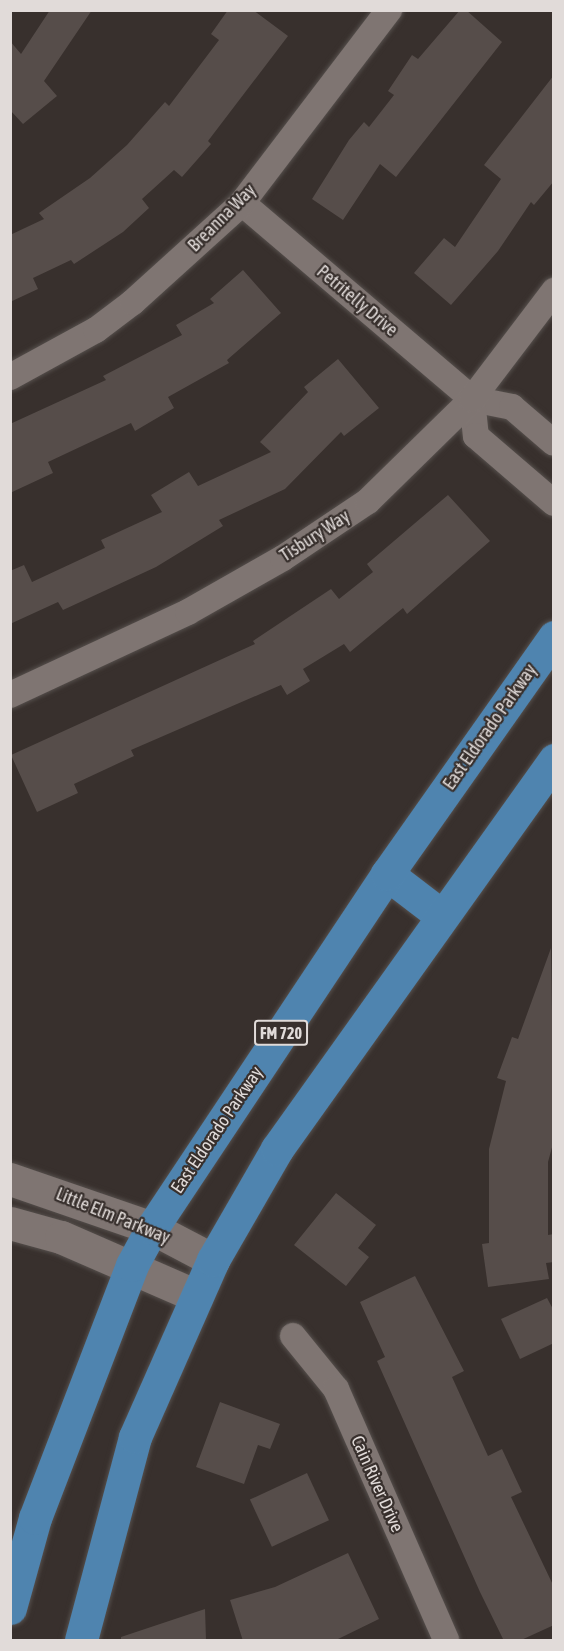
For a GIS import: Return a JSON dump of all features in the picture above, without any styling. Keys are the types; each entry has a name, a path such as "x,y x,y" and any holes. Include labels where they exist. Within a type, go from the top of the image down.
{"main road":[{"name":"East Eldorado Parkway","path":"10,1608 35,1518 132,1265 152,1228 387,874 554,637"},
{"path":"81,1641 135,1437 213,1260 278,1149 554,760"},
{"path":"387,874 442,916"},
{"name":"Little Elm Parkway","path":"10,1179 152,1228 213,1260"},
{"path":"10,1223 61,1237 132,1265 197,1296"}],"street":[{"name":"Breanna Way","path":"10,377 96,330 133,302 242,202 388,10"},
{"name":"Petritelly Drive","path":"242,202 472,399 512,407 554,442"},
{"name":"Tisbury Way","path":"10,695 150,632 283,558 368,501 472,399 554,291"},
{"path":"472,399 476,436 554,503"},
{"name":"Cain River Drive","path":"293,1336 336,1389 445,1640"}],"building":[{"path":"50,10 92,10 44,81 57,96 23,124 10,110 10,41 21,54"},
{"path":"228,10 253,10 288,36 208,141 211,144 182,177 174,170 142,199 149,208 123,232 74,264 71,260 33,278 38,289 10,302 10,235 44,219 39,213 90,178 127,145 165,102 169,106 219,40 211,34"},
{"path":"460,10 466,10 502,42 396,177 380,164 343,220 312,199 349,140 364,122 369,127 394,95 388,91 412,55 418,59"},
{"path":"554,75 554,181 534,205 531,202 498,251 451,305 414,273 444,238 455,247 501,179 484,165"},
{"path":"243,270 281,313 227,360 229,363 168,397 174,408 135,431 131,423 48,462 53,473 10,493 10,424 106,380 103,376 182,335 176,325 214,303 210,299"},
{"path":"338,359 379,408 344,436 341,432 285,489 219,520 223,526 156,567 63,610 58,602 10,624 10,571 24,565 32,582 105,548 101,540 162,512 151,495 189,472 198,486 271,452 260,442 308,392 304,387"},
{"path":"448,495 490,541 407,614 403,608 350,652 344,644 303,669 310,681 287,695 281,685 131,750 134,756 74,784 78,793 37,812 11,755 255,644 253,641 331,589 339,599 373,572 367,564"},
{"path":"551,948 554,1140 548,1162 548,1235 554,1234 554,1262 546,1263 549,1279 488,1287 482,1244 489,1243 489,1149 506,1081 497,1078 512,1037 518,1039"},
{"path":"336,1193 376,1225 358,1248 369,1257 346,1286 294,1245"},
{"path":"415,1276 464,1371 452,1377 488,1456 502,1449 522,1492 511,1497 554,1587 554,1625 519,1641 504,1641 480,1592 377,1361 385,1357 360,1302"},
{"path":"547,1298 554,1311 554,1343 520,1359 501,1319"},
{"path":"220,1402 280,1424 270,1449 258,1445 244,1484 196,1467"},
{"path":"307,1473 329,1520 272,1547 250,1500"},
{"path":"348,1553 379,1619 334,1641 243,1641 230,1600 275,1587"},
{"path":"205,1609 206,1641 121,1641 121,1637"}]}
